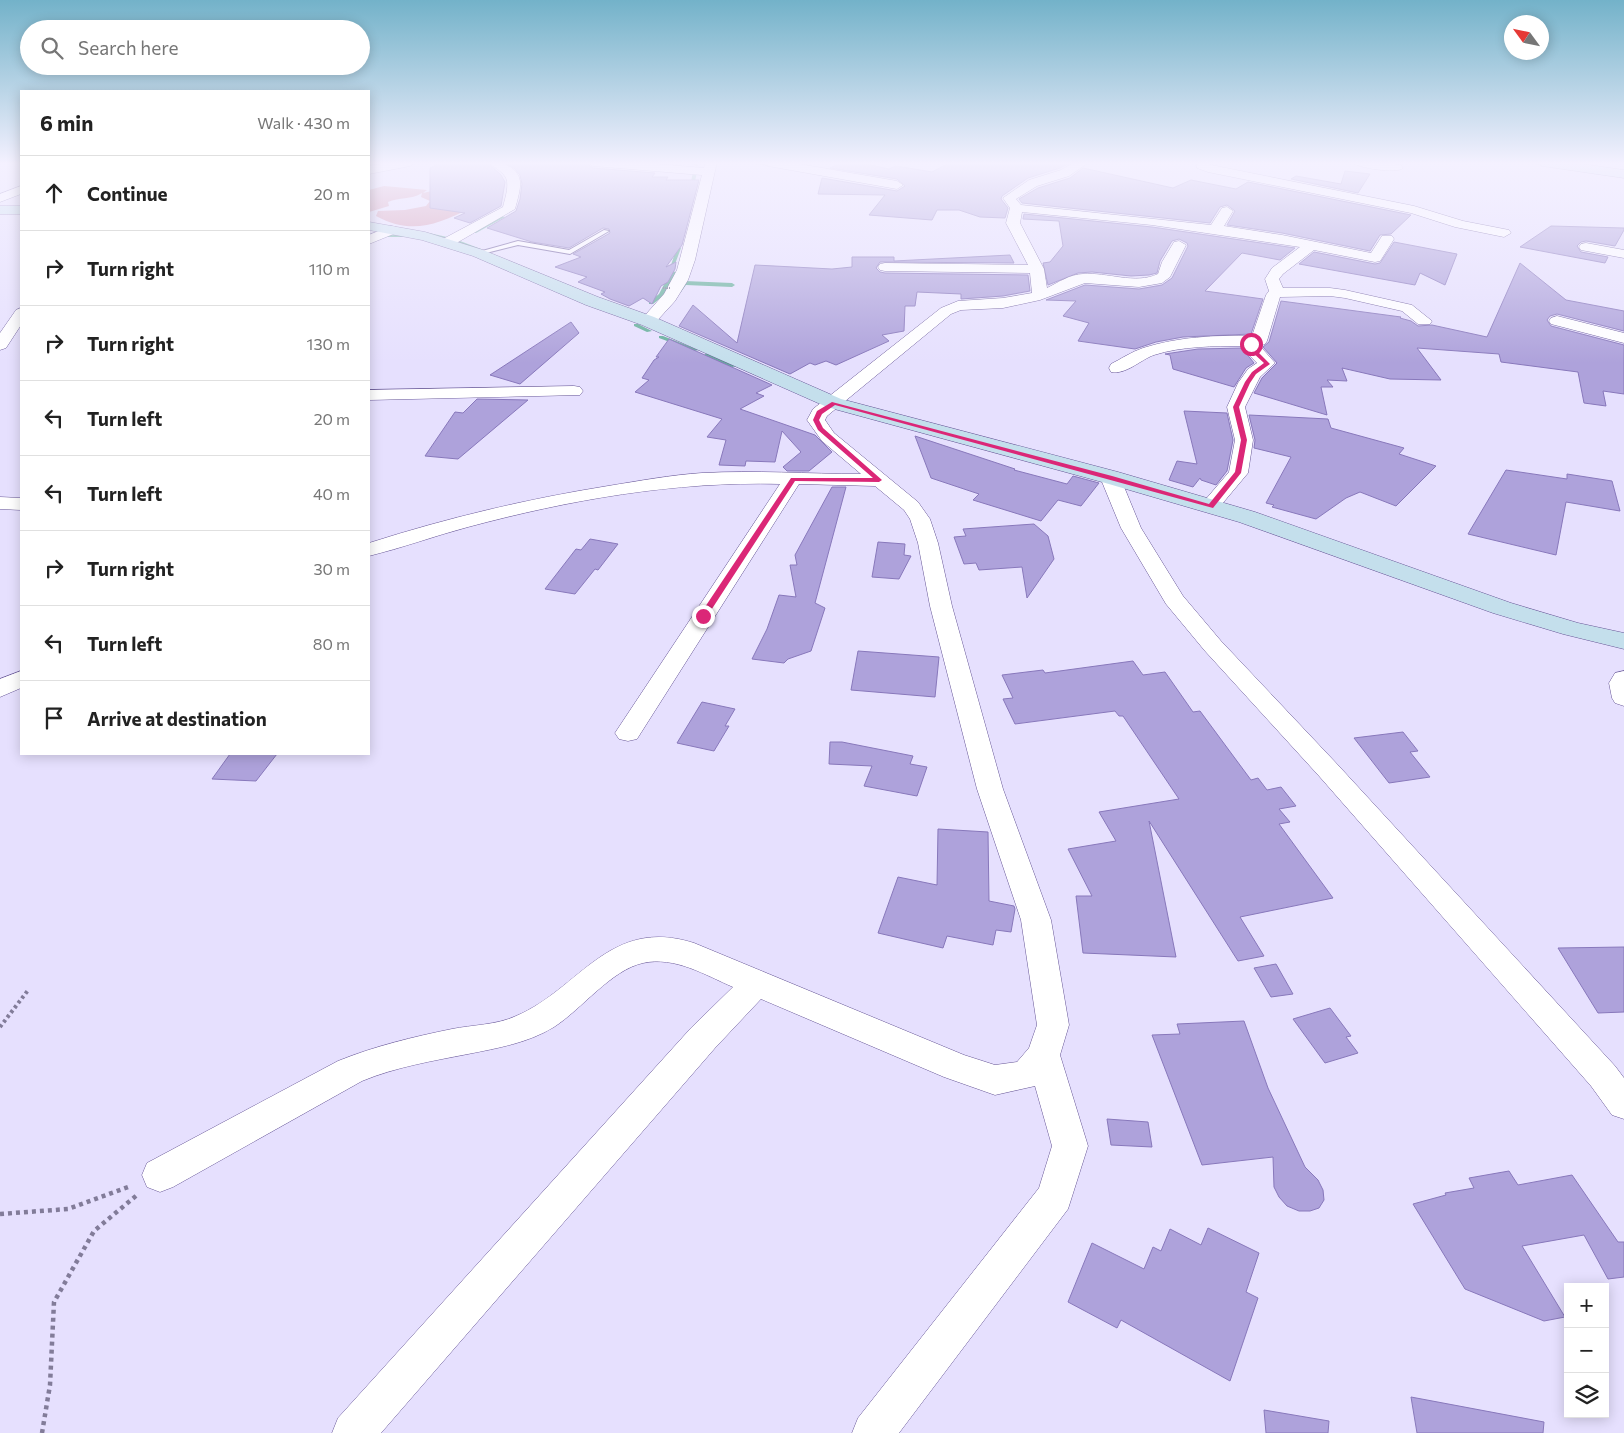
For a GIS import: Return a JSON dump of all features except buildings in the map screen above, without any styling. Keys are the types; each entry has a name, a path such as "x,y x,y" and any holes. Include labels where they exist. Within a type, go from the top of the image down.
{"street":[{"path":"385,229 448,242 478,253 592,301 648,321 834,403 1110,477 1247,517 1502,608 1572,629 1624,641"},
{"path":"448,242 472,229"},
{"path":"648,321 665,305 688,264 689,250 694,229"},
{"path":"1016,229 1038,269 1040,296"},
{"path":"1215,229 1375,258 1387,239"},
{"path":"1484,229 1504,233"},
{"path":"370,240 391,230"},
{"path":"160,1175 350,1071 374,1060 498,1034 526,1026 548,1015 612,964 631,954 656,949 683,952 956,1067 995,1080 1026,1075 1043,1055 1053,1025 1036,920 990,789 941,606 928,543 920,519 911,506 820,429 816,420 819,413 834,403 946,311 958,306 1003,303 1040,296 1083,278 1140,283 1157,280 1163,277 1179,245"},
{"path":"1277,293 1272,279 1277,271 1311,245"},
{"path":"1586,247 1624,254"},
{"path":"885,267 1038,269"},
{"path":"1259,341 1263,320 1271,308 1272,295 1277,293 1330,292 1344,294 1407,308 1424,321"},
{"path":"0,345 20,315"},
{"path":"1557,321 1624,338"},
{"path":"1117,368 1147,353 1174,346 1228,340 1259,341"},
{"path":"1210,506 1238,473 1244,440 1236,407 1247,383 1254,373 1268,364 1253,350 1250,341 1259,341"},
{"path":"370,395 574,391"},
{"path":"374,544 461,522 586,495 700,479 754,477 879,480"},
{"path":"1110,477 1131,528 1174,599 1214,646 1603,1076 1624,1104"},
{"path":"628,733 793,479"},
{"path":"0,504 20,504"},
{"path":"1624,678 1621,683 1624,698"},
{"path":"0,689 20,679"},
{"path":"353,1433 703,1038 757,983"},
{"path":"874,1433 1054,1197 1070,1146 1043,1055"}],"lane":[{"path":"478,253 518,243 570,252 606,231"}],"path":[{"path":"663,288 670,288"},
{"path":"0,1027 29,989"},
{"path":"0,1214 68,1209 160,1175"},
{"path":"42,1433 50,1385 54,1302 94,1231 160,1175"}],"waterway":[{"path":"474,232 480,229"},
{"path":"425,233 447,238 456,235"},
{"path":"370,243 384,236 407,236"},
{"path":"463,237 456,241 479,249"},
{"path":"673,264 679,248"},
{"path":"651,303 661,295 673,272"},
{"path":"679,291 685,283 732,285"},
{"path":"636,325 649,331"},
{"path":"661,337 696,350"},
{"path":"707,355 734,366"}],"route":[{"path":"703,616 793,479 879,480 820,429 816,420 819,413 834,403 1110,477 1210,506 1238,473 1244,440 1236,407 1247,383 1254,373 1268,364 1253,350 1251,344"}]}
